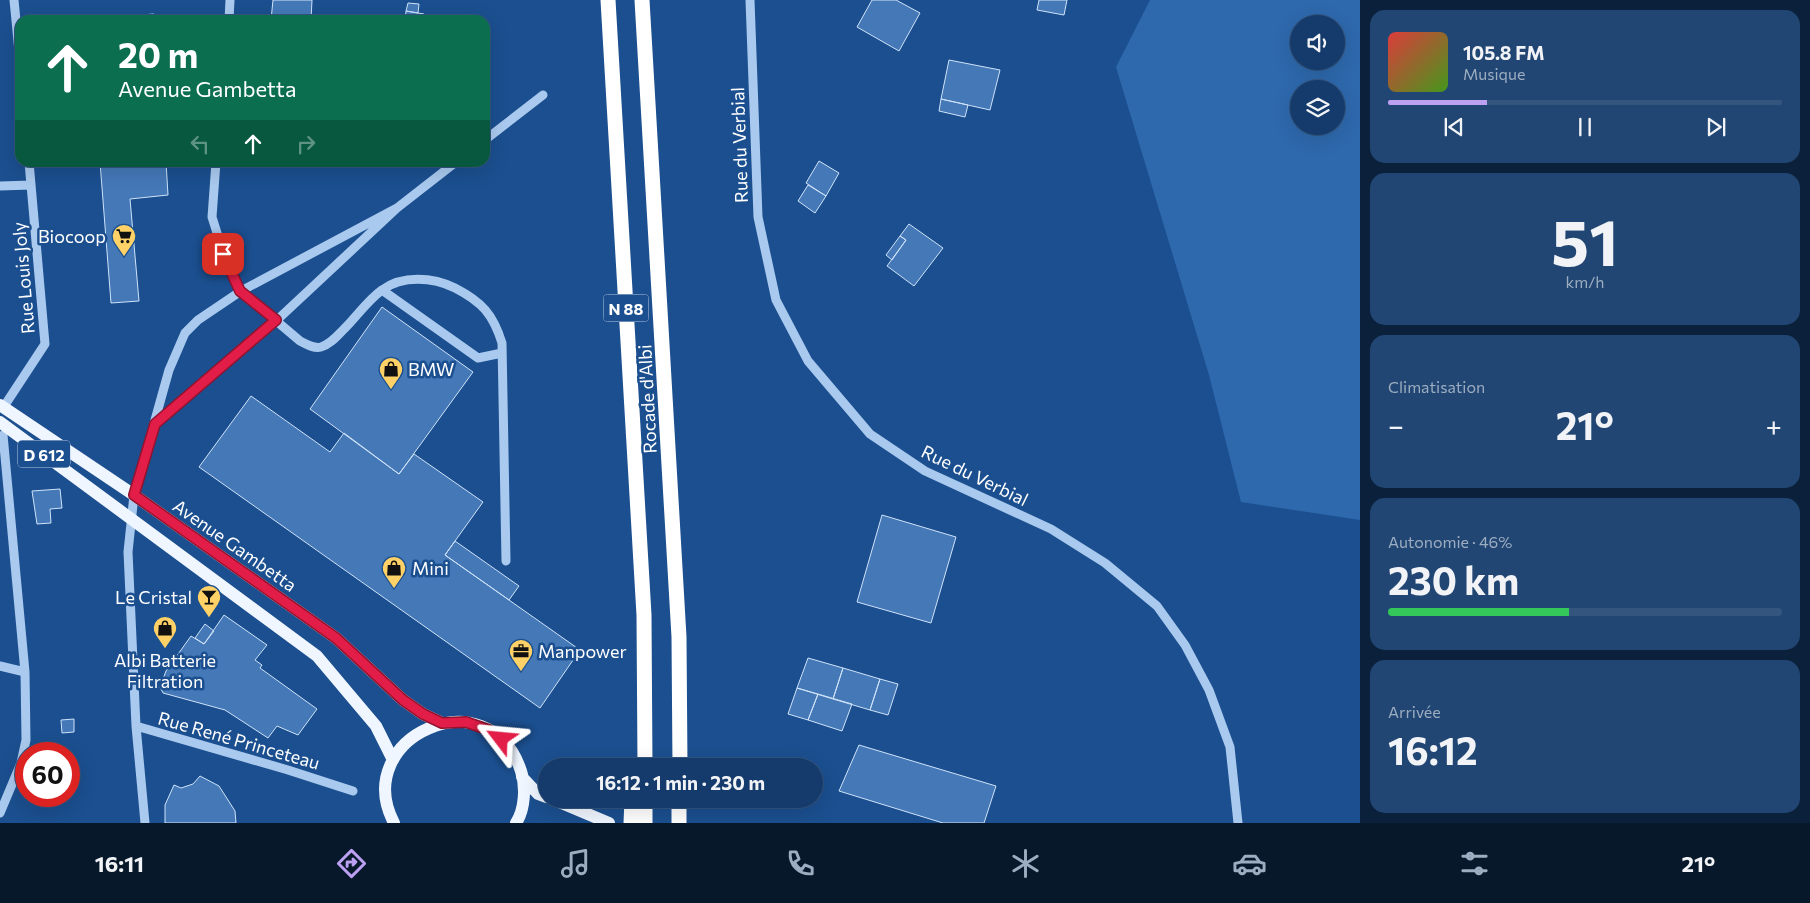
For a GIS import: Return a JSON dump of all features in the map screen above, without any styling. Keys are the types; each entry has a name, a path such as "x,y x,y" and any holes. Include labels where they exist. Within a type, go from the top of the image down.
{"highway":[{"name":"Rocade d'Albi","path":"608,0 644,615 645,758"},
{"name":"Rocade d'Albi","path":"642,0 680,637 680,758"},
{"path":"635,758 644,615"},
{"path":"631,823 640,808"},
{"path":"679,808 679,823"}],"main road":[{"name":"Avenue Gambetta","path":"2,420 133,499 301,613 355,653 403,700 423,714 442,723"},
{"name":"D 612","path":"2,420 317,656 376,726 393,760"},
{"path":"394,823 386,803 387,778 393,760 407,741 425,728 442,723 466,722 489,730 501,739 516,758 522,777 524,801 516,823"},
{"path":"522,777 538,794"},
{"path":"573,808 609,823"}],"street":[{"path":"14,0 15,15"},
{"path":"229,15 230,0"},
{"name":"Rue du Verbial","path":"750,0 758,217 776,300 808,361 870,434 925,471 1051,529 1105,563 1157,606 1185,645 1210,690 1230,747 1238,823"},
{"path":"490,136 543,95"},
{"name":"Rue Louis Joly","path":"2,420 45,344 29,167"},
{"path":"216,167 212,217 228,268 240,291 300,342 311,347 321,347 333,341 382,290 398,282 415,279 452,286 483,306 496,322 502,343 506,561"},
{"path":"155,424 276,320 397,208 450,167"},
{"path":"0,186 31,185"},
{"name":"Rue René Princeteau","path":"353,792 288,770 136,726 128,552 133,499 169,370 185,333 198,320 240,291 397,208"},
{"path":"382,290 478,358 502,353"},
{"path":"0,813 21,763 26,740 25,672 2,420"},
{"path":"0,666 25,672"},
{"path":"136,726 145,823"}],"shaded area":[{"path":"1150,0 1360,0 1360,520 1241,502 1209,375 1116,67"}],"building":[{"path":"273,0 312,0 311,15 272,15"},
{"path":"872,0 896,0 920,13 899,51 857,27"},
{"path":"1039,0 1067,0 1064,15 1037,10"},
{"path":"408,3 419,4 418,13 406,11"},
{"path":"406,11 424,14 424,15 406,15"},
{"path":"949,60 1000,70 990,110 941,99"},
{"path":"941,99 968,105 965,117 939,111"},
{"path":"819,161 839,173 826,196 806,183"},
{"path":"100,167 166,167 168,195 130,199 139,301 111,303"},
{"path":"808,185 826,196 815,213 798,201"},
{"path":"909,224 943,248 914,286 887,266 906,240 900,236"},
{"path":"900,236 906,240 892,260 886,255"},
{"name":"BMW","path":"382,307 473,372 399,474 310,409"},
{"path":"251,396 330,452 344,433 399,474 414,454 483,502 445,555 580,650 540,708 199,467"},
{"path":"60,489 62,508 50,509 51,523 37,524 32,491"},
{"path":"882,515 956,537 931,623 857,602"},
{"path":"455,541 519,586 509,600 445,555"},
{"path":"224,615 267,645 255,660 262,665 260,668 317,709 298,735 277,726 268,738 225,710 163,693 160,687 166,671 191,636 204,644"},
{"path":"205,624 214,631 204,644 195,638"},
{"path":"808,658 843,668 833,699 797,688"},
{"path":"843,668 880,679 870,710 833,699"},
{"path":"880,679 898,684 888,715 870,710"},
{"path":"797,688 818,694 808,720 788,714"},
{"path":"818,694 852,704 842,731 808,720"},
{"path":"74,719 74,732 62,733 61,720"},
{"path":"859,745 996,786 984,823 943,823 839,791"},
{"path":"200,776 219,786 235,811 236,823 165,823 165,805 174,785 181,788 193,784"}],"place":[{"name":"Biocoop","path":"124,257"},
{"name":"BMW","path":"391,390"},
{"name":"Mini","path":"394,589"},
{"name":"Le Cristal","path":"209,618"},
{"name":"Albi Batterie Filtration","path":"165,649"},
{"name":"Manpower","path":"521,672"}],"route":[{"path":"223,254 240,291 276,320 155,424 134,495 336,638 355,653 403,700 423,714 442,723 466,722 489,730 501,739"}]}
